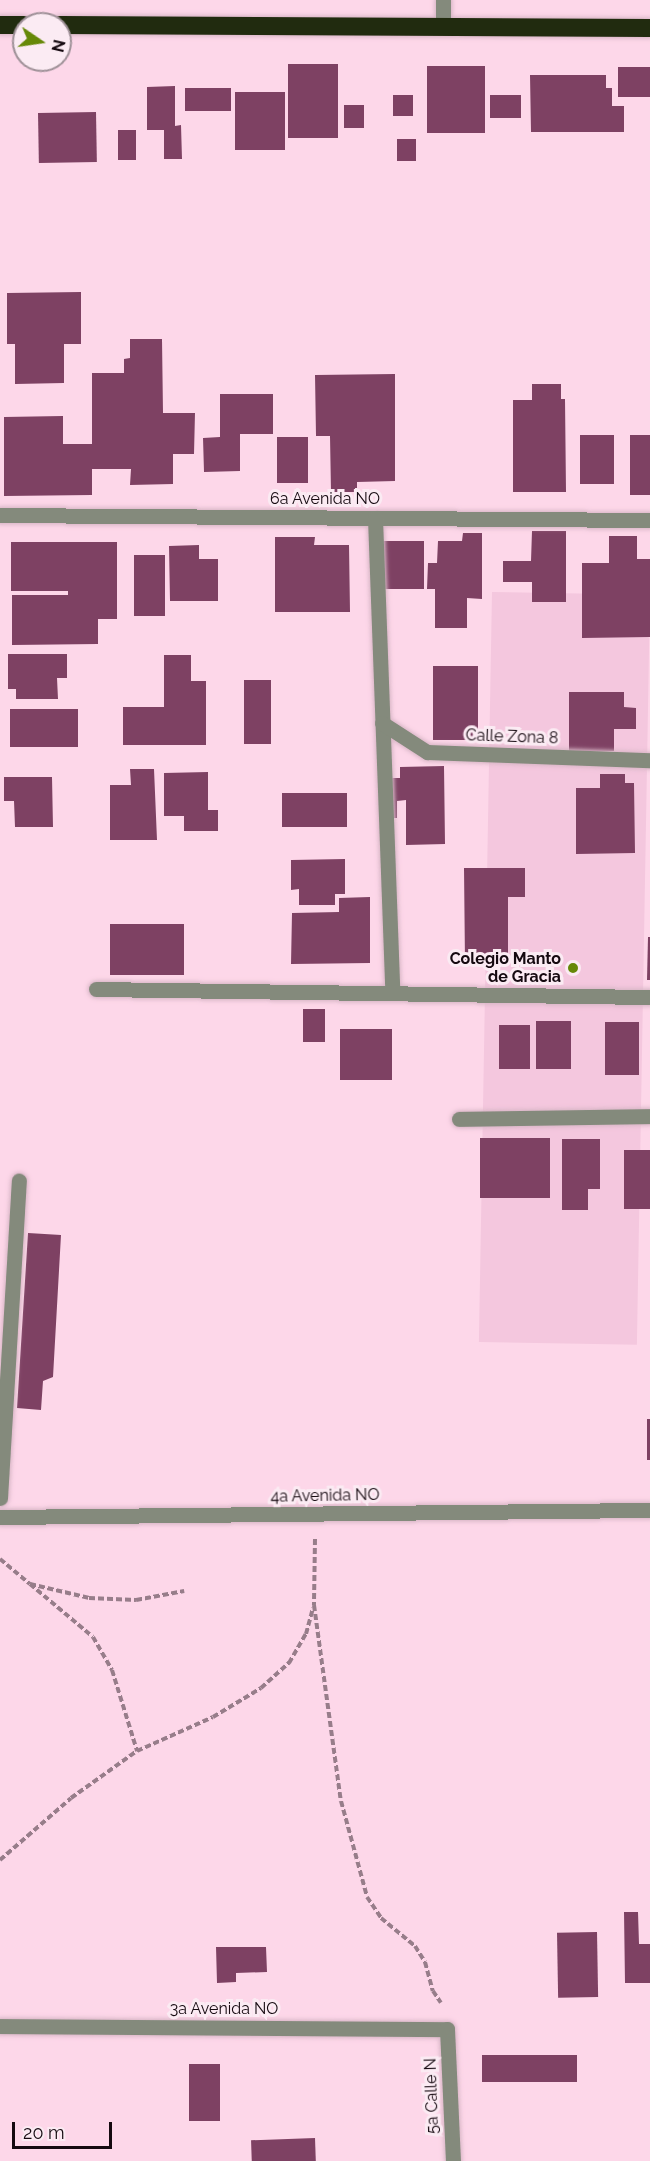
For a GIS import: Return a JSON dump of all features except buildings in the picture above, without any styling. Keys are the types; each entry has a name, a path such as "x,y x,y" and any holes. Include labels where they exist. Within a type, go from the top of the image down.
{"highway":[{"path":"72,25 650,28"}],"street":[{"path":"443,0 443,27"},
{"name":"6a Avenida NO","path":"0,515 650,520"},
{"path":"375,518 392,992"},
{"name":"Calle Zona 8","path":"382,723 427,752 650,760"},
{"path":"96,989 392,992 650,998"},
{"path":"459,1119 650,1116"},
{"path":"0,1498 19,1181"},
{"name":"4a Avenida NO","path":"0,1517 650,1510"},
{"name":"3a Avenida NO","path":"0,2026 447,2029"},
{"name":"5a Calle N","path":"447,2029 453,2161"}],"path":[{"path":"316,1514 314,1605 341,1801 368,1897 381,1918 415,1946 425,1962 447,2029"},
{"path":"0,1559 93,1637 112,1670 137,1752"},
{"path":"30,1584 88,1598 136,1600 184,1591"},
{"path":"0,1860 63,1805 137,1752 213,1718 261,1688 289,1663 306,1634 314,1605"}],"shaded area":[{"name":"Colegio Manto de Gracia","path":"492,592 650,595 637,1345 479,1342"}],"place":[{"name":"Colegio Manto de Gracia","path":"573,968"}]}
